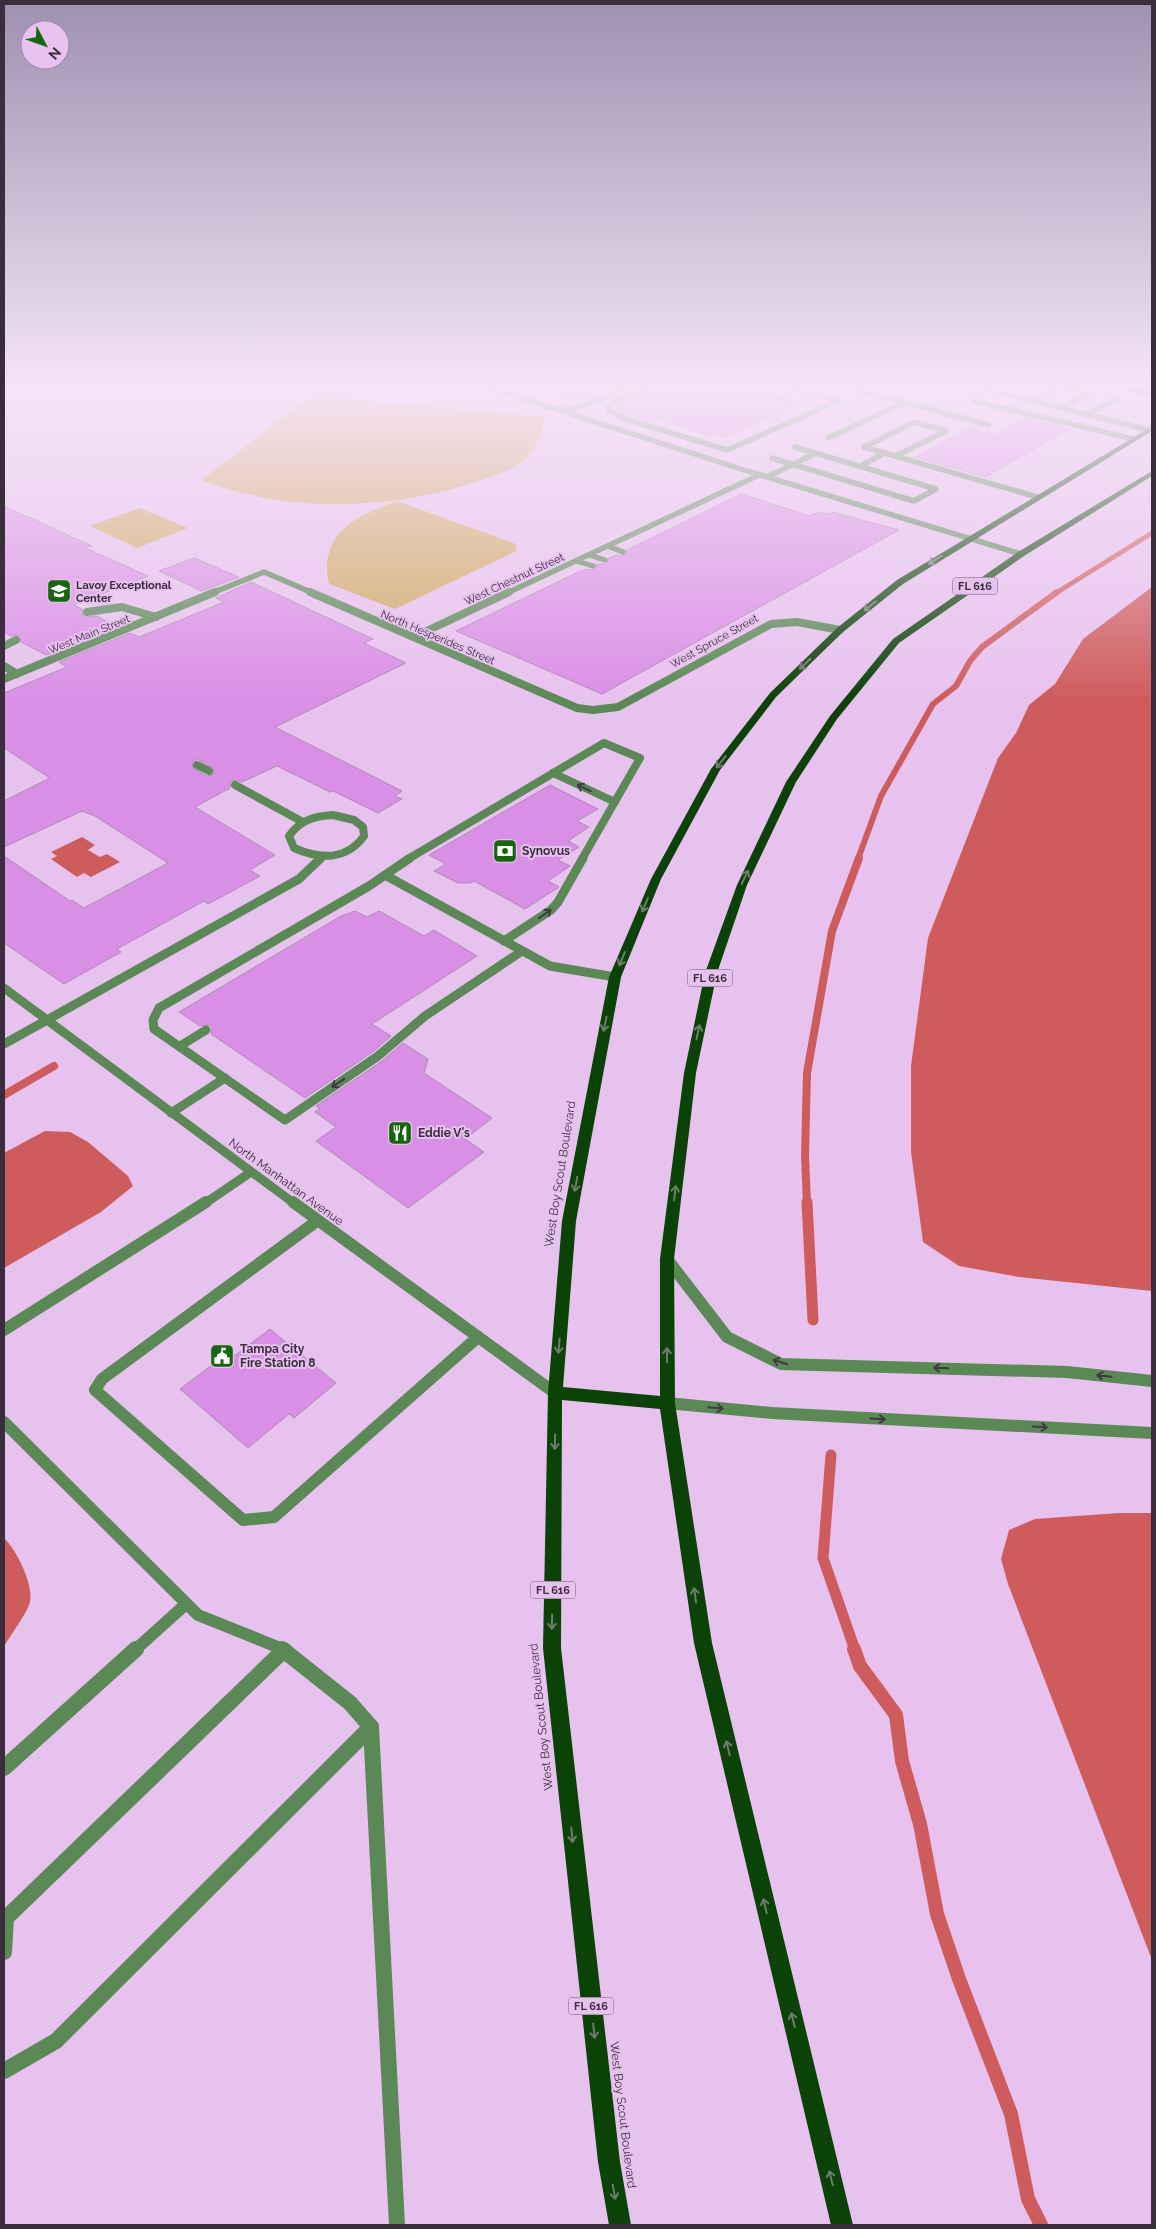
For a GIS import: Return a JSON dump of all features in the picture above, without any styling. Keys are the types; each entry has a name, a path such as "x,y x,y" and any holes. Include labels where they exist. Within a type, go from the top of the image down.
{"main road":[{"name":"West Boy Scout Boulevard","path":"620,2225 609,2162 552,1648 555,1393 569,1221 615,977 656,879 716,769 772,695 840,630 900,582 1045,492"},
{"name":"FL 616","path":"842,2225 702,1643 667,1404 667,1259 690,1073 711,973 742,885 791,782 833,718 896,641 1021,554 1121,492"},
{"path":"555,1393 667,1404"}],"street":[{"name":"West Chestnut Street","path":"414,637 723,492"},
{"path":"817,492 1021,554"},
{"path":"885,492 914,501 930,492"},
{"path":"1020,492 1037,497"},
{"path":"608,546 624,552"},
{"path":"589,555 605,560"},
{"path":"577,560 593,566"},
{"name":"North Hesperides Street","path":"264,572 577,708 606,710"},
{"name":"West Main Street","path":"4,679 264,572"},
{"path":"87,612 118,605 129,606 156,617"},
{"name":"West Spruce Street","path":"606,710 618,707 771,624 797,622 840,630"},
{"path":"4,646 16,640"},
{"path":"5,667 17,674"},
{"path":"504,941 554,906 640,758 604,743 159,1008 153,1020 154,1029 285,1120 378,1056 425,1016 522,951"},
{"path":"197,765 209,771"},
{"path":"553,773 614,802"},
{"path":"236,785 303,822"},
{"path":"333,815 356,820 363,825 366,832 364,839 358,846 336,856 322,857 301,853 290,842 289,836 292,830 303,822 320,816 333,815"},
{"path":"4,1044 299,879 322,857"},
{"path":"385,875 550,966 615,977"},
{"name":"North Manhattan Avenue","path":"4,988 251,1172 555,1393"},
{"path":"180,1046 206,1030"},
{"path":"171,1113 225,1078"},
{"path":"4,1330 172,1225 251,1172"},
{"path":"318,1221 102,1379 95,1390 243,1520 274,1517 478,1337"},
{"path":"667,1259 727,1337 781,1364 1068,1372 1152,1381"},
{"path":"667,1404 772,1413 1152,1433"},
{"path":"4,1422 198,1615 284,1650 350,1703 371,1727 397,2225"},
{"path":"4,1768 186,1604"},
{"path":"4,1952 6,1918 284,1650"},
{"path":"4,2071 56,2041 371,1727"}],"shaded area":[{"path":"239,492 441,492 411,498 340,504 304,503 269,499"},
{"path":"397,501 516,544 516,551 395,609 329,584 327,566 329,552 335,539 355,520"},
{"path":"140,508 188,528 137,548 90,526"},
{"path":"1152,587 1152,1291 1019,1277 959,1266 923,1242 911,1152 911,1066 928,938 998,758 1016,733 1029,705 1055,684 1083,639"},
{"path":"82,837 95,845 88,850 100,857 107,854 120,862 91,877 84,873 77,877 51,859 57,856 51,852"},
{"path":"45,1131 70,1132 88,1142 128,1176 133,1186 101,1212 4,1268 4,1153"},
{"path":"1119,1513 1152,1513 1152,1960 1008,1584 1001,1559 1009,1530 1035,1519"},
{"path":"4,1538 14,1550 23,1568 31,1595 26,1612 4,1647"}],"building":[{"path":"741,494 810,516 819,512 828,514 832,512 899,530 602,694 456,631 576,573 587,569 594,570 597,564 606,564 609,558 617,555 625,556 627,550"},
{"path":"4,506 92,546 85,548 148,576 73,605 82,609 84,617 96,616 117,626 46,655 21,642 19,635 11,636 4,632"},
{"path":"194,558 239,577 202,591 159,571"},
{"path":"251,582 373,639 364,643 406,663 275,727 402,791 395,796 402,799 378,813 277,766 242,782 233,780 230,783 230,788 195,807 275,855 250,870 260,876 208,904 204,901 117,949 121,952 64,984 4,943 4,856 70,901 72,900 84,908 168,863 95,816 82,811 4,847 4,801 50,778 4,748 4,693 67,667 59,662 130,633 139,637 224,602 216,598","holes":["197,759 213,768 212,775 207,776 193,768 192,762"]},
{"name":"Synovus","path":"550,785 598,809 577,821 589,827 568,841 579,847 558,860 570,866 548,881 559,887 525,909 474,881 458,883 434,871 446,864 429,855"},
{"path":"355,911 367,917 379,911 424,936 434,930 477,956 372,1024 391,1036 374,1051 305,1098 211,1034 212,1029 210,1025 200,1026 179,1012 341,916"},
{"name":"Eddie V's","path":"403,1043 428,1059 424,1073 492,1118 465,1139 484,1152 408,1208 316,1141 336,1127 315,1112 320,1109 316,1106 382,1061"},
{"path":"270,1329 336,1383 294,1418 289,1414 248,1448 180,1389 224,1356 229,1360"}],"waterway":[{"path":"1056,593 1152,533"},
{"path":"858,859 881,796 933,704 956,686 970,661 982,647 1057,592"},
{"path":"807,1204 805,1155 807,1073 832,931 859,858"},
{"path":"4,1095 54,1066"},
{"path":"807,1202 813,1320"},
{"path":"831,1455 823,1558 855,1650"},
{"path":"854,1649 860,1666 896,1715 902,1761 920,1824 937,1914 959,1979 1011,2114 1028,2199 1041,2225"}],"place":[{"name":"Lavoy Exceptional Center","path":"59,591"},
{"name":"Synovus","path":"505,851"},
{"name":"Eddie V's","path":"400,1133"},
{"name":"Tampa City Fire Station 8","path":"222,1356"}]}
